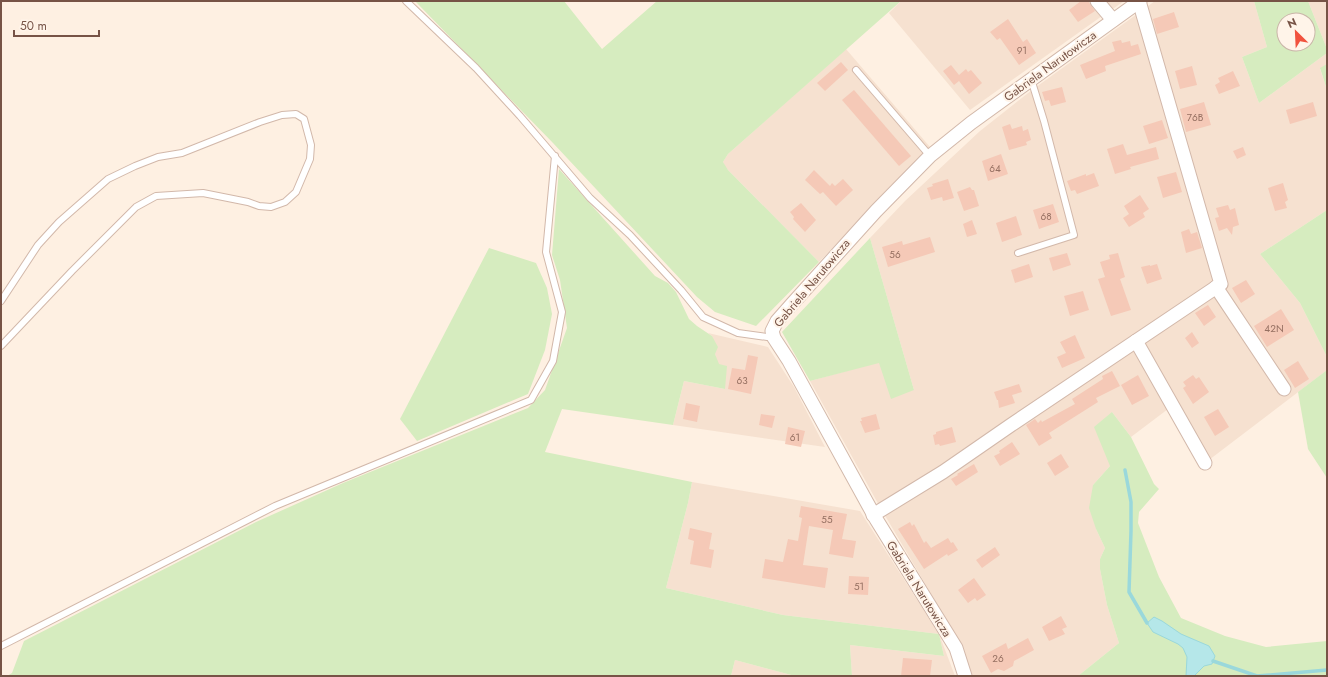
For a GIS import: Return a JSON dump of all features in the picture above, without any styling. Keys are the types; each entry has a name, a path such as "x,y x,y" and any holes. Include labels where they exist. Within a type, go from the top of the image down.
{"street":[{"path":"1097,1 1114,20"},
{"path":"874,515 943,472 1010,425 1221,284 1140,1"},
{"name":"Gabriela Narutowicza","path":"966,676 956,648 874,515 789,361 774,338 772,331 777,321 792,304 876,211 930,156 970,123 1140,1"},
{"path":"1216,287 1284,389"},
{"path":"1136,341 1205,463"}],"lane":[{"path":"406,1 476,68 520,116 590,198 630,235 703,316 712,322 738,333 774,338"},
{"path":"856,70 930,156"},
{"path":"1018,252 1074,235 1044,121 1031,79"},
{"path":"1,301 38,245 59,222 108,179 134,166 158,157 182,153 260,122 282,115 296,114 304,119 311,145 310,159 296,192 286,202 271,207 259,206 248,202 203,193 156,196 136,207 72,271 1,346"},
{"path":"1,646 275,506 531,400 553,361 562,312 546,252 555,156"}],"shaded area":[{"path":"901,1 1089,1 1102,16 970,110 889,13"},
{"path":"1101,1 1124,1 1110,11"},
{"path":"1155,1 1254,1 1267,47 1242,57 1259,103 1327,53 1327,64 1320,69 1327,90 1327,210 1260,254 1300,303 1327,357 1327,370 1205,463 1172,406 1131,437 1112,412 1110,466 1093,485 1096,529 1105,548 1100,559 1100,569 1107,605 1119,643 1078,676 972,676 960,643 880,507 810,381 879,362 914,390 870,238 905,201 980,131 1032,90"},
{"path":"1308,1 1327,1 1327,49 1316,21 1316,12 1312,12"},
{"path":"846,49 930,147 819,262 725,167 723,162 728,154"},
{"path":"708,333 768,347 794,387 825,447 673,425 684,381 725,389 715,354 712,336"},
{"path":"692,482 860,511 939,634 783,615 666,588"},
{"path":"939,634 955,676 852,676 850,645 944,656"},
{"path":"735,660 795,676 731,676"}],"green space":[{"path":"415,1 564,1 602,49 657,1 901,1 728,154 723,162 728,170 819,262 756,326 715,312 697,297 553,143"},
{"path":"1254,1 1308,1 1312,12 1276,12 1276,52 1316,52 1316,21 1327,49 1327,53 1259,103 1242,57 1267,47"},
{"path":"1327,64 1327,90 1320,68"},
{"path":"559,169 655,276 668,283 676,292 689,319 712,336 718,347 715,354 719,364 727,366 725,389 684,381 673,425 562,409 545,452 692,482 666,588 783,615 939,634 944,656 850,645 852,676 795,676 735,660 731,676 7,676 12,673 24,641 256,522 343,483 528,408 545,390 567,328 560,280 552,255"},
{"path":"1327,210 1327,357 1300,303 1260,254"},
{"path":"870,238 914,390 891,399 879,363 810,381 782,332"},
{"path":"489,248 536,263 547,288 552,314 545,350 528,394 417,441 400,419"},
{"path":"1327,370 1327,478 1308,449 1298,392"},
{"path":"1112,412 1131,437 1154,484 1159,489 1139,512 1138,523 1159,577 1181,618 1225,636 1266,647 1327,641 1327,676 1078,676 1119,643 1107,605 1100,569 1100,559 1105,548 1096,529 1089,508 1093,485 1110,466 1094,427"}],"water":[{"path":"1154,617 1181,634 1209,646 1215,656 1212,664 1204,666 1194,676 1186,676 1187,657 1183,648 1153,632 1147,623"}],"building":[{"path":"1081,1 1088,1 1095,11 1078,22 1069,10"},
{"path":"1174,12 1179,27 1157,34 1153,19"},
{"path":"1008,19 1023,42 1027,39 1036,53 1019,65 1000,38 997,40 990,32"},
{"path":"1121,40 1122,43 1130,41 1131,46 1138,44 1141,54 1105,66 1106,71 1086,79 1080,65 1115,51 1112,42"},
{"path":"841,62 848,70 825,91 817,83"},
{"path":"951,65 959,75 966,69 968,72 971,70 982,83 969,94 959,81 954,85 943,71"},
{"path":"1192,66 1197,85 1180,89 1175,71"},
{"path":"1233,71 1240,86 1219,94 1215,85 1220,82 1218,78"},
{"path":"1062,87 1066,102 1051,106 1049,100 1045,101 1042,92"},
{"path":"854,90 911,156 899,166 842,100"},
{"path":"1204,102 1211,125 1186,132 1180,109"},
{"path":"1313,102 1317,116 1290,124 1286,110"},
{"path":"1162,120 1168,138 1149,144 1143,126"},
{"path":"1010,124 1012,129 1022,126 1023,131 1028,129 1031,140 1026,142 1027,145 1009,150 1002,127"},
{"path":"1123,144 1127,155 1156,147 1159,159 1130,167 1131,169 1115,174 1107,149"},
{"path":"1243,147 1246,155 1237,159 1233,151"},
{"path":"1001,154 1008,174 988,181 982,161"},
{"path":"814,170 830,186 832,183 835,186 843,179 853,190 836,206 823,192 820,194 805,180"},
{"path":"1176,172 1182,192 1163,198 1157,177"},
{"path":"1094,173 1099,186 1077,194 1075,190 1071,191 1067,181 1086,174 1086,176"},
{"path":"948,179 954,198 943,201 942,197 931,200 927,188 933,186 932,184"},
{"path":"1283,183 1288,200 1285,202 1287,208 1275,211 1268,188"},
{"path":"970,187 974,190 979,206 964,211 957,192"},
{"path":"1140,195 1149,209 1143,213 1145,217 1129,227 1123,218 1129,214 1124,206"},
{"path":"801,203 816,220 805,232 793,219 794,217 790,212"},
{"path":"1053,204 1059,222 1039,229 1033,210"},
{"path":"1228,205 1230,210 1235,208 1239,225 1233,227 1232,235 1227,228 1219,231 1215,218 1219,217 1216,208"},
{"path":"1016,216 1022,235 1002,242 996,223"},
{"path":"972,220 977,234 967,237 963,224"},
{"path":"1189,229 1191,234 1197,232 1202,248 1186,253 1181,232"},
{"path":"930,237 935,252 888,267 882,247 902,241 903,245"},
{"path":"1067,253 1071,265 1053,271 1049,258"},
{"path":"1118,253 1125,277 1120,279 1131,310 1111,316 1098,279 1105,277 1100,262 1110,259 1109,255"},
{"path":"1029,264 1033,277 1015,283 1011,270"},
{"path":"1157,264 1162,279 1147,284 1141,267"},
{"path":"1246,280 1255,294 1241,303 1232,288"},
{"path":"1083,291 1089,310 1070,316 1064,296"},
{"path":"1208,305 1216,317 1204,326 1195,313"},
{"path":"1281,309 1294,330 1267,347 1254,326"},
{"path":"1192,332 1199,343 1192,348 1185,338"},
{"path":"1075,335 1085,358 1062,368 1057,357 1066,353 1060,342"},
{"path":"748,355 758,357 751,394 728,389 732,368 745,370"},
{"path":"1298,361 1309,379 1295,388 1284,370"},
{"path":"1112,371 1120,386 1096,398 1098,402 1049,433 1052,438 1039,446 1026,425 1035,419 1038,423 1041,420 1042,422 1075,404 1072,399 1103,379 1102,376"},
{"path":"1138,375 1149,396 1132,405 1121,385"},
{"path":"1193,375 1196,379 1199,377 1209,392 1193,404 1183,388 1186,386 1183,382"},
{"path":"1019,384 1022,392 1012,395 1015,403 999,408 998,400 994,392"},
{"path":"686,403 700,406 697,422 683,419"},
{"path":"1218,409 1229,427 1215,436 1204,417"},
{"path":"761,414 775,416 772,428 759,425"},
{"path":"876,414 880,429 865,433 860,421 862,421 861,418"},
{"path":"788,427 805,431 801,447 785,444"},
{"path":"952,427 956,442 940,446 939,444 935,445 933,435 936,434 936,432"},
{"path":"1012,442 1020,454 1000,466 994,456 1000,453 999,451"},
{"path":"1061,454 1069,467 1055,476 1047,463"},
{"path":"974,464 978,472 956,486 951,479"},
{"path":"801,506 847,514 842,539 856,541 853,558 829,554 833,530 809,526 803,565 828,568 825,588 762,578 765,559 783,562 788,539 798,541 802,518 799,517"},
{"path":"910,522 912,526 914,524 924,543 926,541 931,548 948,538 951,543 953,542 958,550 948,556 947,554 924,569 898,529"},
{"path":"690,528 712,533 709,549 714,550 711,568 690,564 694,541 688,539"},
{"path":"995,547 1000,555 982,568 976,560"},
{"path":"849,576 869,577 868,595 848,594"},
{"path":"974,578 986,595 977,601 975,598 968,603 958,590"},
{"path":"1061,616 1067,627 1062,629 1065,634 1049,641 1042,627"},
{"path":"1028,638 1034,650 1014,661 1013,666 1004,671 998,669 991,673 982,656 1006,643 1008,649"},
{"path":"903,658 932,660 930,676 901,676"}],"waterway":[{"path":"1125,470 1131,502 1129,592 1147,623"},
{"path":"1213,661 1257,676 1327,670"}]}
